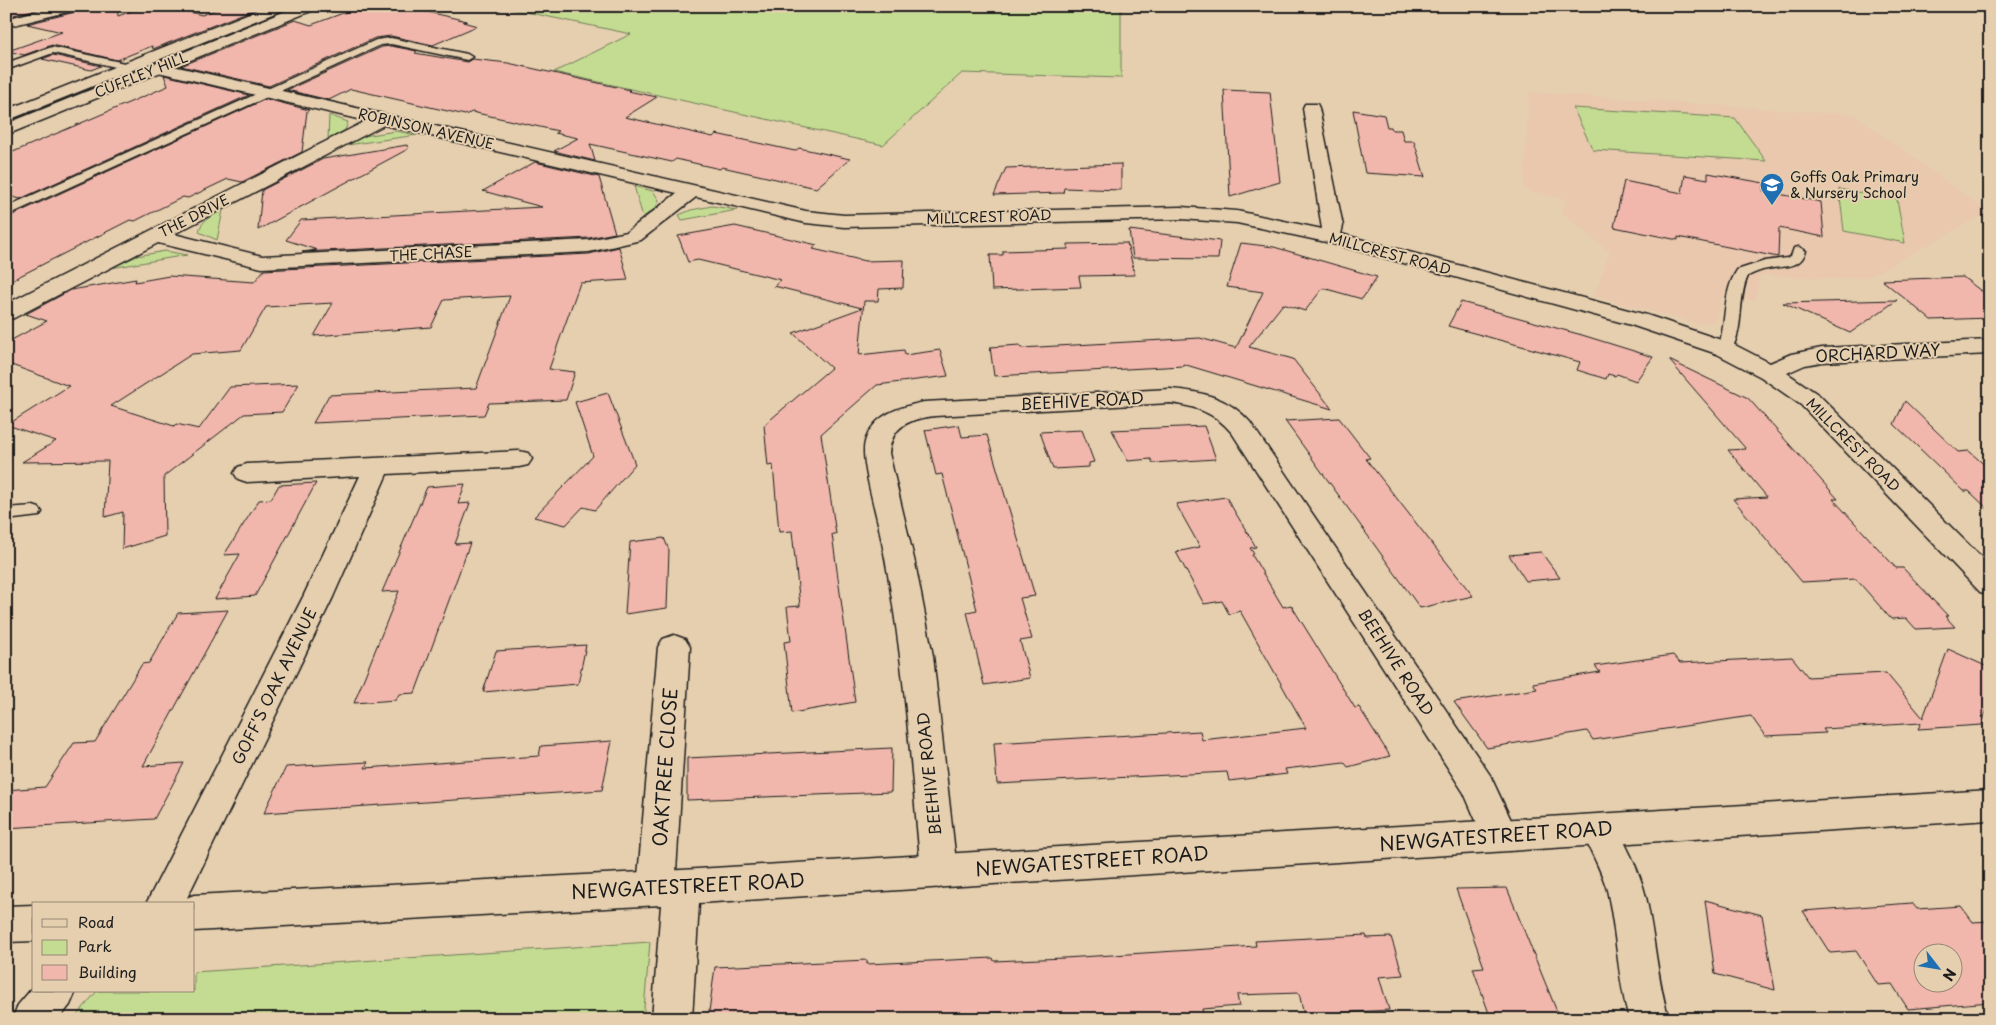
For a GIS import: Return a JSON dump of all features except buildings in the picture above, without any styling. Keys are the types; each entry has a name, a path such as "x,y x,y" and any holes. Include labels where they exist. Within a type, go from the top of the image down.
{"street":[{"path":"6,23 74,6"},
{"name":"CUFFLEY HILL","path":"6,116 255,16 311,6"},
{"name":"CUFFLEY HILL","path":"6,130 160,68 278,13"},
{"name":"ROBINSON AVENUE","path":"160,68 692,191"},
{"path":"1312,108 1332,226 1329,237"},
{"name":"THE DRIVE","path":"6,313 382,119"},
{"name":"MILLCREST ROAD","path":"692,191 831,221 1181,212 1237,217 1329,237 1639,320 1725,349 1769,372 1810,400 1990,584"},
{"name":"THE CHASE","path":"157,236 262,262 589,246 634,236 692,191"},
{"name":"ORCHARD WAY","path":"1769,372 1799,358 1822,355 1990,347"},
{"name":"BEEHIVE ROAD","path":"939,871 916,656 901,563 876,453 879,436 895,419 920,410 934,408 1170,396 1201,400 1226,412 1238,424 1478,785 1500,836"},
{"path":"248,473 520,458"},
{"name":"GOFF'S OAK AVENUE","path":"166,902 318,597 378,466"},
{"name":"OAKTREE CLOSE","path":"672,1019 668,888 674,647"},
{"name":"NEWGATESTREET ROAD","path":"195,913 668,888 1990,805"},
{"path":"1599,830 1617,868 1626,896 1643,1000 1649,1019"},
{"path":"6,924 32,923"},
{"path":"32,1019 55,992"}],"lane":[{"path":"6,212 379,42 391,41 467,57"},
{"path":"6,56 41,44"},
{"path":"6,67 52,50 130,67"},
{"path":"1725,349 1731,336 1736,283 1742,274 1759,266 1791,262 1797,258 1799,251"},
{"path":"6,514 33,512"}],"shaded area":[{"name":"Goffs Oak Primary & Nursery School","path":"1529,92 1855,115 1988,212 1868,277 1838,279 1760,275 1755,301 1722,294 1716,320 1698,324 1594,296 1610,252 1561,212 1568,200 1524,189"}],"green space":[{"path":"497,6 1121,6 1121,78 962,73 883,145 554,72 631,34"},
{"path":"1573,108 1735,118 1766,161 1593,150"},
{"path":"329,115 348,122 345,130 328,140"},
{"path":"396,131 417,135 347,145 364,136"},
{"path":"634,186 653,191 659,200 656,208 643,217"},
{"path":"1839,189 1897,199 1905,243 1844,231"},
{"path":"712,206 737,210 682,220 679,215 691,210"},
{"path":"223,210 217,240 199,232 204,222"},
{"path":"165,251 187,255 111,268 137,256"},
{"path":"650,942 643,1019 74,1019 96,992 195,992 195,972"}],"place":[{"name":"Goffs Oak Primary & Nursery School","path":"1772,206"}]}
